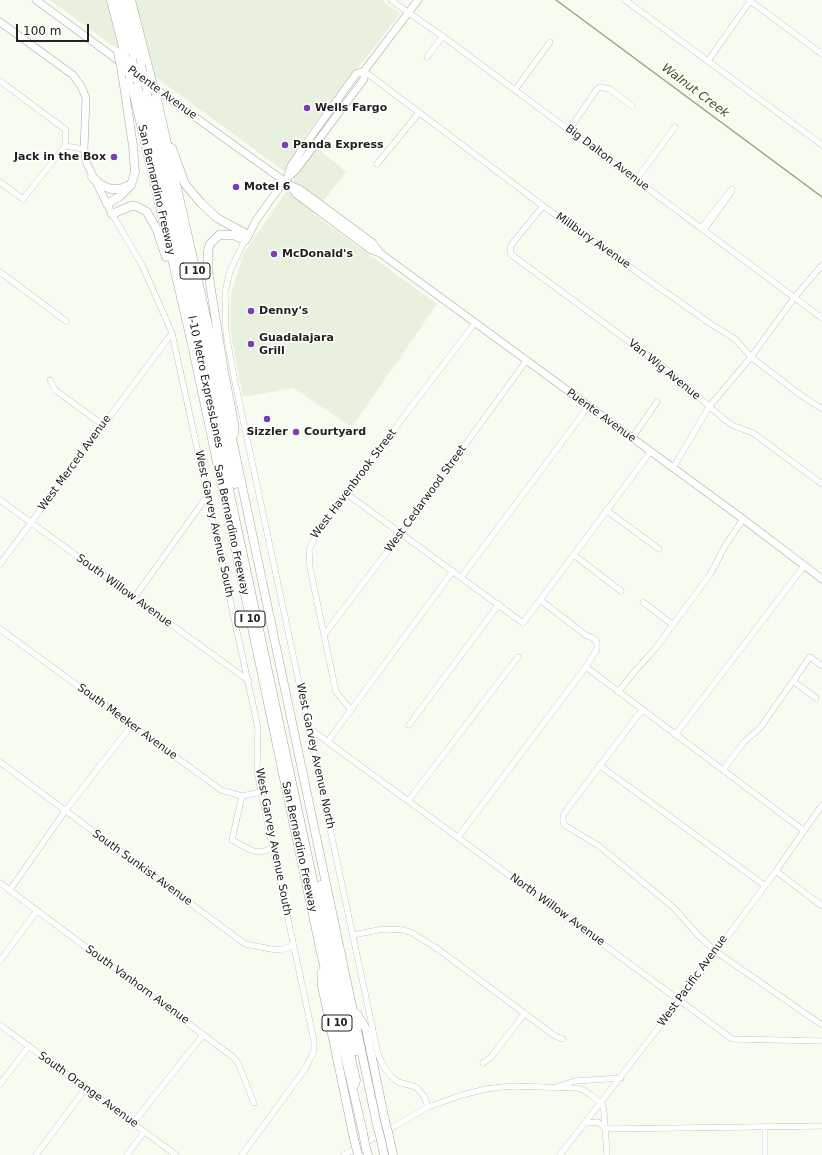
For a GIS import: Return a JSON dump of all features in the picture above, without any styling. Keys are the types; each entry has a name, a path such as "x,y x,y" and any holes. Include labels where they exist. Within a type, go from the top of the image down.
{"highway":[{"name":"San Bernardino Freeway","path":"111,0 186,320 321,953 367,1152"},
{"name":"I-10 Metro ExpressLanes","path":"117,0 125,56 138,83 167,204 356,1080 353,1093"},
{"name":"I-10 Metro ExpressLanes","path":"125,0 174,200 362,1078 370,1089"},
{"name":"San Bernardino Freeway","path":"132,0 156,95 233,447 384,1155"},
{"path":"107,204 120,196 131,185 135,172 133,146 122,72 125,56"},
{"path":"156,95 185,184 211,214 247,238"},
{"path":"92,177 101,185 110,189 131,185"},
{"path":"112,214 124,208 136,206 151,217 162,243 186,320"},
{"path":"233,447 234,423 224,372 208,271 208,252 210,244 220,235 233,235 247,238"},
{"path":"321,953 322,986 358,1155"},
{"path":"353,1007 366,1029 393,1155"}],"main road":[{"name":"Puente Avenue","path":"36,0 287,181 296,194 370,250 380,253 588,407 651,451 822,579"},
{"path":"247,238 287,181 291,166 321,122 356,74 364,71 418,0"},
{"name":"West Garvey Avenue South","path":"0,22 73,75 81,86 86,98 84,149 86,164 112,214"}],"street":[{"name":"Big Dalton Avenue","path":"391,0 443,36 822,318"},
{"path":"625,0 822,145"},
{"path":"708,61 750,0 822,54"},
{"path":"427,57 443,36"},
{"path":"515,90 550,42"},
{"name":"Millbury Avenue","path":"364,71 418,114 542,206 711,324 736,339 751,357 799,394 822,409"},
{"path":"0,81 66,130 65,146 23,199 0,182"},
{"path":"569,130 597,89 600,87 610,89 632,106"},
{"path":"377,164 418,114"},
{"path":"636,180 675,127"},
{"path":"65,146 84,149"},
{"path":"732,189 732,191 702,229 732,189"},
{"name":"Van Wig Avenue","path":"542,206 512,245 510,252 513,256 664,368 709,407 734,426 753,433 822,484"},
{"name":"West Garvey Avenue South","path":"112,214 142,265 172,332 249,681 258,728 257,769 261,792 312,1032 314,1051 306,1069 242,1155"},
{"name":"West Garvey Avenue North","path":"247,238 230,271 225,292 226,334 235,382 378,1054 384,1067 391,1076 398,1082 416,1087 420,1090 428,1107"},
{"path":"673,468 709,407 751,357 794,298 822,266"},
{"path":"0,272 66,321"},
{"name":"West Havenbrook Street","path":"351,710 336,692 310,568 308,550 320,527 347,494 475,323"},
{"name":"West Merced Avenue","path":"0,564 32,523 172,332"},
{"name":"West Cedarwood Street","path":"324,635 402,532 526,361"},
{"path":"50,380 56,390 103,425"},
{"path":"632,438 657,402"},
{"path":"462,576 588,407"},
{"path":"347,494 402,532 523,623 651,451"},
{"path":"134,598 208,495"},
{"name":"South Willow Avenue","path":"0,500 249,681"},
{"path":"606,510 659,549"},
{"path":"618,692 673,625 711,573 725,546 743,519"},
{"path":"574,555 622,591"},
{"path":"675,735 804,566"},
{"path":"328,741 453,571"},
{"path":"458,837 586,667 597,649 597,642 540,600"},
{"path":"643,602 673,625"},
{"path":"408,725 499,604"},
{"name":"South Meeker Avenue","path":"0,629 131,726 221,790 242,796 261,792"},
{"path":"408,800 518,656"},
{"path":"723,770 744,742 760,728 810,657 822,666"},
{"path":"586,667 803,830"},
{"path":"793,681 816,698"},
{"path":"642,710 568,808 563,816 563,822 566,826 599,846 674,908 698,936 715,951 822,1025"},
{"path":"10,890 65,811 131,726"},
{"name":"North Willow Avenue","path":"309,728 732,1039 822,1041"},
{"name":"South Sunkist Avenue","path":"0,762 245,944 271,950 280,950 293,946"},
{"path":"599,765 764,885"},
{"path":"242,796 232,840 250,850 257,852 273,848"},
{"name":"West Pacific Avenue","path":"560,1155 602,1104 680,1000 764,885 776,871 803,830 822,805"},
{"path":"776,871 822,906"},
{"name":"South Vanhorn Avenue","path":"0,883 36,912 233,1057 238,1063 254,1103"},
{"path":"0,961 36,912"},
{"path":"353,935 383,929 404,930 412,933 430,943 555,1036 562,1039"},
{"path":"483,1063 491,1057 525,1013"},
{"name":"South Orange Avenue","path":"0,1025 176,1155"},
{"path":"133,1123 203,1035"},
{"path":"0,1084 29,1046"},
{"path":"555,1087 575,1081 621,1078"},
{"path":"344,1155 428,1107 462,1095 486,1089 510,1086 555,1087 583,1090 602,1104 604,1111 607,1155"},
{"path":"36,1155 86,1088"},
{"path":"586,1123 593,1121 598,1122 605,1129 765,1128 822,1126"},
{"path":"765,1128 765,1155"},
{"path":"126,1155 144,1132"}],"shaded area":[{"path":"50,0 382,0 400,14 304,137 346,172 313,214 437,304 352,427 293,388 243,397 230,329 231,293 244,253 295,179"}],"waterway":[{"name":"Walnut Creek","path":"556,0 822,197"}],"place":[{"name":"Wells Fargo","path":"307,108"},
{"name":"Panda Express","path":"285,145"},
{"name":"Jack in the Box","path":"114,157"},
{"name":"Motel 6","path":"236,187"},
{"name":"McDonald's","path":"274,254"},
{"name":"Denny's","path":"251,311"},
{"name":"Guadalajara Grill","path":"251,344"},
{"name":"Sizzler","path":"267,419"},
{"name":"Courtyard","path":"296,432"}]}
